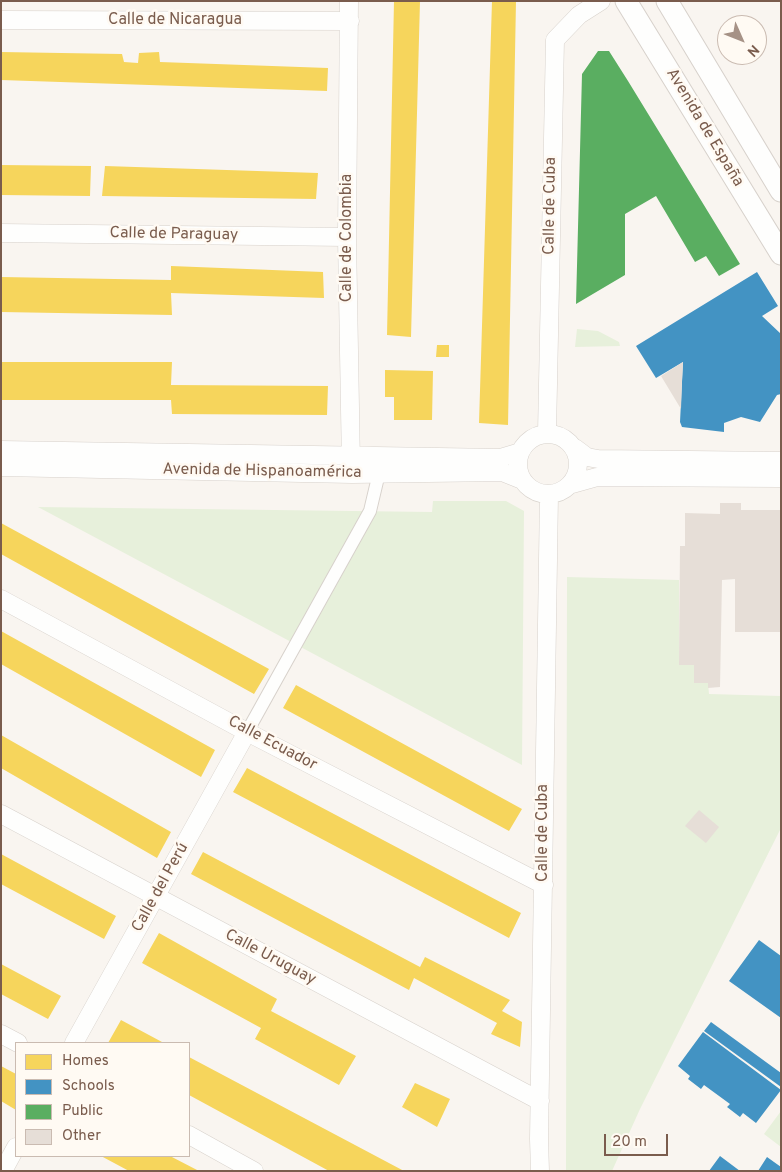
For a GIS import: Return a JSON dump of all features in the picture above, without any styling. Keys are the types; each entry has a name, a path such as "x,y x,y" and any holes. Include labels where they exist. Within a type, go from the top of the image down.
{"street":[{"name":"Calle de Colombia","path":"349,1 347,238 350,456 352,474"},
{"name":"Calle de Cuba","path":"547,434 555,40 578,15 601,1"},
{"name":"Avenida de España","path":"626,1 781,254"},
{"name":"Avenida de España","path":"667,1 781,191"},
{"name":"Calle de Nicaragua","path":"1,20 350,21"},
{"name":"Calle de Paraguay","path":"1,233 347,238"},
{"path":"781,461 598,459 586,457 563,437 547,434 531,439 520,452 518,470 522,480 533,491 548,495 557,494 572,484 597,477 781,478"},
{"path":"572,484 579,466 574,448"},
{"name":"Avenida de Hispanoamérica","path":"1,450 500,458 520,452"},
{"name":"Avenida de Hispanoamérica","path":"1,467 352,474 502,472 522,480"},
{"path":"247,732 370,511 379,473"},
{"name":"Calle de Cuba","path":"540,1171 548,495"},
{"name":"Calle Ecuador","path":"1,599 247,732 544,885"},
{"name":"Calle del Perú","path":"75,1042 247,732"},
{"name":"Calle Uruguay","path":"1,814 540,1101"},
{"path":"1,1034 16,1042"},
{"path":"190,1137 254,1171"},
{"path":"3,1171 15,1149"}],"green space":[{"path":"577,329 598,331 619,342 620,346 575,347"},
{"path":"433,501 506,501 524,511 522,765 38,507 432,512"},
{"path":"567,577 679,580 679,665 694,665 694,683 708,683 709,694 781,696 781,828 640,1109 612,1171 566,1171"},
{"path":"781,1111 781,1147 764,1134"}],"building: Homes":[{"path":"394,1 420,1 411,337 387,335"},
{"path":"492,1 516,1 508,425 479,423"},
{"path":"1,52 122,54 124,62 138,63 139,53 159,52 160,62 328,68 327,91 1,80"},
{"path":"1,165 91,166 90,196 1,195"},
{"path":"105,166 318,173 316,199 102,196"},
{"path":"171,266 323,272 324,298 171,293 172,315 1,312 1,277 171,280"},
{"path":"437,345 449,345 449,357 436,357"},
{"path":"1,362 172,362 171,385 328,386 327,415 172,414 171,400 1,400"},
{"path":"385,370 433,371 432,420 394,420 394,397 385,397"},
{"path":"1,523 269,669 254,694 1,554"},
{"path":"1,631 215,750 201,777 1,664"},
{"path":"296,685 522,809 509,831 283,708"},
{"path":"1,735 171,832 157,858 1,768"},
{"path":"247,768 521,913 509,938 233,792"},
{"path":"203,852 420,967 425,957 510,1000 502,1011 522,1022 520,1047 491,1034 497,1023 414,978 409,990 191,874"},
{"path":"1,854 116,916 104,939 1,884"},
{"path":"159,933 277,999 271,1011 356,1056 339,1085 255,1039 261,1028 142,963"},
{"path":"1,964 61,996 48,1019 1,994"},
{"path":"121,1020 162,1042 109,1042"},
{"path":"190,1058 404,1171 329,1171 190,1096"},
{"path":"1,1066 15,1073 15,1109 1,1101"},
{"path":"415,1083 450,1099 437,1127 402,1107"},
{"path":"103,1157 172,1157 199,1171 129,1171"}],"building: Schools":[{"path":"757,272 778,306 762,316 781,334 781,394 777,395 760,422 741,417 724,423 724,432 682,427 680,422 683,362 656,378 636,346"},
{"path":"759,940 781,956 781,1018 729,981"},
{"path":"711,1022 781,1073 781,1087 704,1031"},
{"path":"703,1032 781,1090 756,1123 743,1113 740,1117 727,1107 730,1104 704,1085 701,1089 688,1079 690,1076 678,1066"},
{"path":"720,1156 740,1171 709,1171"},
{"path":"767,1157 781,1167 781,1171 758,1171"}],"building: Public":[{"path":"598,51 609,51 740,264 719,276 706,256 695,262 656,196 625,214 625,275 576,304 582,74"}],"building: Other":[{"path":"683,362 682,380 681,409 661,376"},
{"path":"720,503 741,503 741,510 781,510 781,632 735,632 735,579 722,580 720,687 708,688 708,683 694,683 694,665 679,665 680,546 685,546 685,513 720,514"},
{"path":"699,810 719,827 706,843 685,826"}]}
